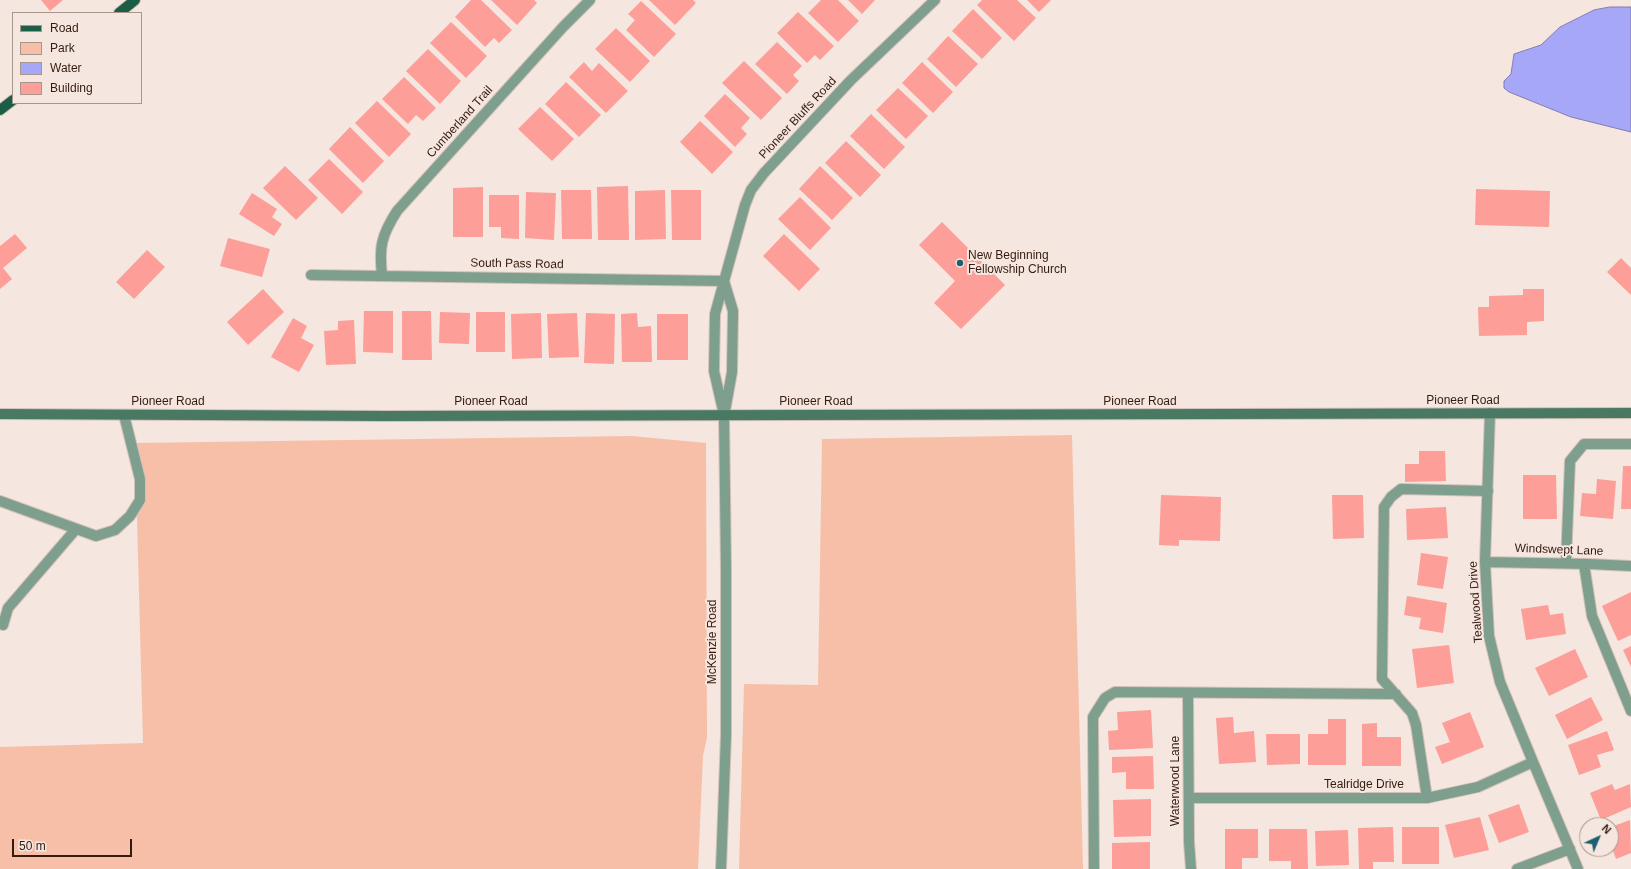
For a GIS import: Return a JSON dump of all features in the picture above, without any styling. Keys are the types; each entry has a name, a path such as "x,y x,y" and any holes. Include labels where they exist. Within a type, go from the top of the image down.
{"main road":[{"path":"120,12 135,0"},
{"path":"0,110 12,101"},
{"name":"Pioneer Road","path":"0,414 1220,415 1631,413"}],"street":[{"name":"Cumberland Trail","path":"382,276 380,261 381,243 387,226 397,211 563,27 590,0"},
{"name":"Pioneer Bluffs Road","path":"724,415 714,371 715,314 745,205 751,190 764,173 851,80 935,0"},
{"name":"South Pass Road","path":"311,275 724,281"},
{"path":"724,281 733,311 732,372 724,415"},
{"name":"Tealwood Drive","path":"1490,413 1486,562 1489,636 1500,682 1578,869"},
{"path":"0,501 96,536 115,530 130,516 140,500 140,479 124,415"},
{"name":"McKenzie Road","path":"721,869 726,727 724,415"},
{"path":"1566,563 1570,461 1584,444 1631,444"},
{"path":"1427,798 1416,725 1412,712 1382,679 1384,507 1391,497 1401,489 1488,491"},
{"path":"3,625 8,608 76,529"},
{"name":"Windswept Lane","path":"1486,562 1566,563 1631,566"},
{"path":"1584,564 1592,616 1631,711"},
{"path":"1094,869 1093,716 1105,698 1115,692 1188,694 1396,694"},
{"name":"Waterwood Lane","path":"1188,694 1190,798 1189,842 1192,869"},
{"name":"Tealridge Drive","path":"1190,798 1427,798 1478,787 1533,762"},
{"path":"1517,869 1570,849"}],"green space":[{"path":"1072,435 1083,869 739,869 744,684 818,685 822,439"},
{"path":"632,436 706,443 707,737 703,756 698,869 0,869 0,747 143,743 135,443"}],"water":[{"path":"1610,7 1631,7 1631,132 1571,117 1509,92 1504,88 1504,81 1511,74 1514,54 1541,45 1560,27 1594,10"}],"building":[{"path":"41,0 63,0 50,11"},
{"path":"471,0 481,0 512,30 499,43 494,38 485,47 455,17"},
{"path":"491,0 534,0 537,3 517,25"},
{"path":"649,0 693,0 696,3 675,25"},
{"path":"821,0 838,0 859,21 838,42 808,13"},
{"path":"848,0 875,0 862,14"},
{"path":"982,0 1017,0 1036,18 1014,41 977,5"},
{"path":"1027,0 1051,0 1039,12"},
{"path":"641,1 676,34 654,57 626,30 635,20 628,14"},
{"path":"973,9 1002,38 982,59 952,31"},
{"path":"798,12 834,46 820,60 815,55 807,63 777,33"},
{"path":"451,22 487,56 466,78 430,43"},
{"path":"616,28 650,61 630,82 595,49"},
{"path":"948,36 978,64 956,87 927,59"},
{"path":"777,42 802,66 793,75 799,81 787,94 755,64"},
{"path":"428,49 461,81 440,104 406,71"},
{"path":"744,61 782,98 761,120 722,83"},
{"path":"584,62 592,71 599,63 628,91 606,113 569,77"},
{"path":"922,62 953,92 933,113 902,83"},
{"path":"404,77 436,108 423,121 416,115 408,124 382,99"},
{"path":"566,82 601,115 579,137 545,104"},
{"path":"898,88 928,116 906,139 876,110"},
{"path":"725,94 750,118 741,128 747,134 735,147 704,116"},
{"path":"377,101 411,134 389,157 355,123"},
{"path":"540,107 574,139 552,161 518,129"},
{"path":"871,114 905,147 884,169 850,136"},
{"path":"700,121 733,152 712,174 680,142"},
{"path":"350,127 384,161 363,183 329,149"},
{"path":"846,141 881,175 860,197 825,163"},
{"path":"329,159 363,192 342,214 308,180"},
{"path":"285,166 318,198 296,220 263,188"},
{"path":"820,166 853,198 832,220 799,189"},
{"path":"628,186 629,240 598,240 597,187"},
{"path":"483,187 483,237 453,237 453,188"},
{"path":"1476,189 1550,191 1549,227 1475,225"},
{"path":"561,190 591,190 592,239 562,239"},
{"path":"665,190 666,239 635,240 635,191"},
{"path":"671,190 701,190 701,240 672,240"},
{"path":"526,192 556,193 554,240 525,238"},
{"path":"252,193 277,209 272,217 282,224 274,236 239,214"},
{"path":"489,195 519,195 519,239 501,238 501,227 489,227"},
{"path":"800,197 831,228 810,250 778,219"},
{"name":"New Beginning Fellowship Church","path":"942,222 1005,285 961,329 934,303 955,281 919,245"},
{"path":"15,234 27,248 3,268 12,279 0,289 0,246"},
{"path":"784,234 820,269 799,291 763,256"},
{"path":"228,238 270,249 262,277 220,266"},
{"path":"147,250 165,267 134,299 116,282"},
{"path":"1621,258 1631,268 1631,295 1607,272"},
{"path":"263,289 284,312 248,345 227,322"},
{"path":"1523,289 1544,289 1544,321 1527,322 1527,335 1479,336 1478,307 1489,307 1489,296 1523,295"},
{"path":"364,311 393,311 393,353 363,352"},
{"path":"402,311 431,311 432,360 402,360"},
{"path":"440,312 470,313 469,344 439,343"},
{"path":"476,312 505,312 505,352 476,352"},
{"path":"541,313 542,358 512,359 511,314"},
{"path":"577,313 579,357 549,358 547,314"},
{"path":"586,313 615,314 614,364 584,363"},
{"path":"637,313 638,327 651,326 652,362 622,362 621,314"},
{"path":"657,314 688,314 688,360 657,360"},
{"path":"293,318 307,326 301,338 314,345 299,372 271,357"},
{"path":"354,320 356,364 326,365 324,331 338,330 338,321"},
{"path":"1419,451 1445,451 1446,481 1405,482 1405,464 1419,464"},
{"path":"1623,466 1631,466 1631,509 1621,509"},
{"path":"1523,475 1556,475 1557,519 1523,519"},
{"path":"1597,479 1616,481 1613,519 1580,516 1582,493 1596,494"},
{"path":"1161,495 1221,497 1220,541 1179,540 1179,546 1159,545"},
{"path":"1332,495 1363,495 1364,538 1333,539"},
{"path":"1446,507 1448,538 1407,540 1406,509"},
{"path":"1421,553 1448,557 1443,589 1417,585"},
{"path":"1631,592 1631,635 1618,641 1602,606"},
{"path":"1407,596 1447,603 1443,633 1419,629 1421,618 1404,615"},
{"path":"1548,605 1550,615 1563,613 1566,634 1526,640 1521,609"},
{"path":"1449,645 1454,683 1417,688 1412,649"},
{"path":"1631,646 1631,667 1623,650"},
{"path":"1575,649 1588,677 1549,696 1535,668"},
{"path":"1591,697 1603,720 1567,739 1555,715"},
{"path":"1151,710 1153,748 1109,750 1108,731 1118,730 1117,712"},
{"path":"1470,712 1484,747 1442,764 1435,747 1450,742 1442,723"},
{"path":"1233,717 1234,733 1254,731 1256,762 1219,764 1216,718"},
{"path":"1328,719 1346,719 1346,765 1308,765 1308,734 1328,734"},
{"path":"1377,723 1377,737 1401,737 1401,766 1362,766 1362,724"},
{"path":"1607,731 1614,750 1597,755 1601,767 1579,775 1568,745"},
{"path":"1266,734 1300,734 1300,764 1267,765"},
{"path":"1153,756 1154,789 1126,789 1126,772 1112,773 1112,757"},
{"path":"1612,784 1615,790 1630,784 1631,807 1608,817 1600,817 1590,793"},
{"path":"1151,799 1151,836 1114,837 1113,800"},
{"path":"1519,804 1529,832 1499,843 1488,815"},
{"path":"1480,817 1489,850 1454,858 1445,825"},
{"path":"1630,820 1631,853 1616,859 1615,857 1619,857 1619,824"},
{"path":"1393,827 1394,862 1373,862 1373,869 1359,869 1358,828"},
{"path":"1402,827 1439,827 1439,864 1402,864"},
{"path":"1225,829 1258,829 1258,858 1242,858 1242,869 1225,869"},
{"path":"1269,829 1307,829 1308,869 1291,869 1291,861 1269,861"},
{"path":"1348,830 1349,865 1316,866 1315,831"},
{"path":"1150,842 1150,869 1112,869 1112,843"}],"place":[{"name":"New Beginning Fellowship Church","path":"960,263"}]}
